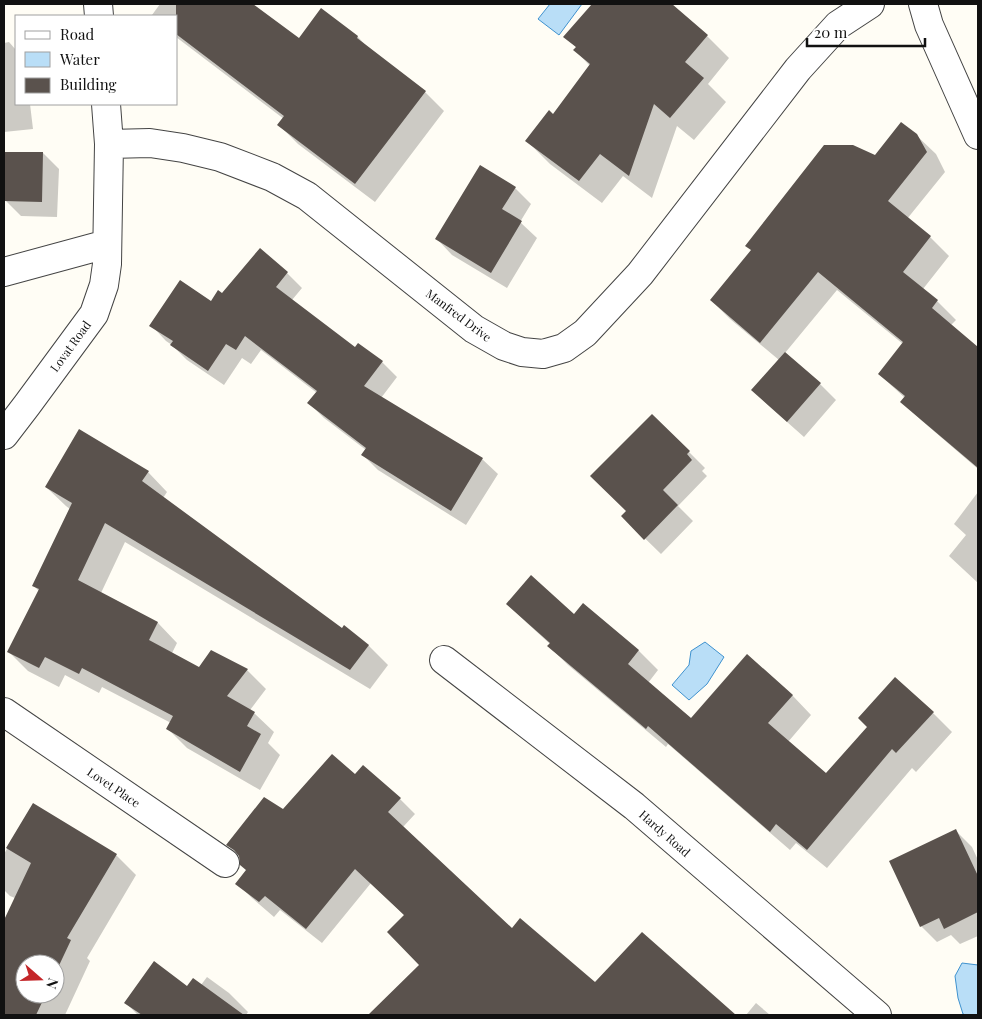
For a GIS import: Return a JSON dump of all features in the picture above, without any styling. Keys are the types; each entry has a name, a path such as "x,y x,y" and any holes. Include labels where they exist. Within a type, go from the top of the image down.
{"street":[{"name":"Manfred Drive","path":"109,144 150,143 184,148 220,157 272,177 307,196 474,329 504,346 522,352 544,354 564,348 585,333 640,274 798,69 838,25 870,4"},
{"path":"923,4 929,25 978,135"},
{"path":"4,272 107,244 109,144 106,105"},
{"name":"Lovat Road","path":"4,435 94,314 104,285 107,244"},
{"name":"Hardy Road","path":"444,660 634,806 878,1015"},
{"name":"Lovet Place","path":"4,712 225,863"}],"water":[{"path":"550,4 582,4 559,35 538,19"},
{"path":"705,642 724,657 707,684 689,700 672,685 689,665 691,651"},
{"path":"962,963 978,965 978,1015 963,1014 958,998 955,976"}],"building":[{"path":"176,4 253,4 299,38 321,8 426,91 355,184 277,125 284,116 178,36 178,15 176,15"},
{"path":"592,4 672,4 708,35 685,62 704,78 670,118 654,104 629,176 600,154 579,181 525,141 549,110 553,114 590,64 573,50 576,47 563,37"},
{"path":"901,122 917,134 927,152 888,201 931,236 903,272 938,300 932,308 978,347 978,468 900,402 905,396 878,374 903,342 818,272 760,343 710,300 751,250 745,246 824,145 853,145 875,155"},
{"path":"5,152 43,152 42,202 4,201"},
{"path":"480,165 516,187 502,209 522,221 491,273 435,239"},
{"path":"260,248 288,272 276,287 355,347 358,343 383,361 364,386 483,458 451,511 361,455 366,448 307,403 317,391 245,336 236,350 226,344 208,371 170,345 173,341 149,326 180,280 211,301 218,290 222,293"},
{"path":"785,352 821,383 787,422 751,390"},
{"path":"652,414 690,451 687,454 692,460 663,490 678,505 644,540 621,516 626,511 590,476"},
{"path":"79,429 149,471 142,481 342,628 344,625 369,645 350,670 105,523 78,580 158,622 149,640 199,667 211,650 248,669 227,696 255,712 247,726 261,734 240,772 166,729 173,716 82,668 79,674 45,657 39,668 7,652 39,589 32,586 72,503 45,487"},
{"path":"531,575 574,614 583,603 639,650 628,664 691,718 747,654 793,695 768,723 826,773 867,727 858,718 895,677 934,712 896,753 892,749 807,850 776,824 770,832 648,726 646,729 547,646 550,643 506,604"},
{"path":"332,754 355,774 363,765 401,798 388,812 512,928 520,918 595,982 642,932 736,1015 368,1015 419,965 387,932 404,915 355,869 306,929 265,896 259,902 235,884 246,870 240,865 239,856 226,845 264,797 283,809"},
{"path":"33,803 117,854 67,938 71,940 64,954 15,954 15,1004 41,1004 36,1015 4,1015 4,920 31,863 6,848"},
{"path":"956,829 978,876 978,912 944,929 939,918 920,927 889,861"},
{"path":"154,961 187,986 193,978 244,1015 142,1015 124,1003"}]}
